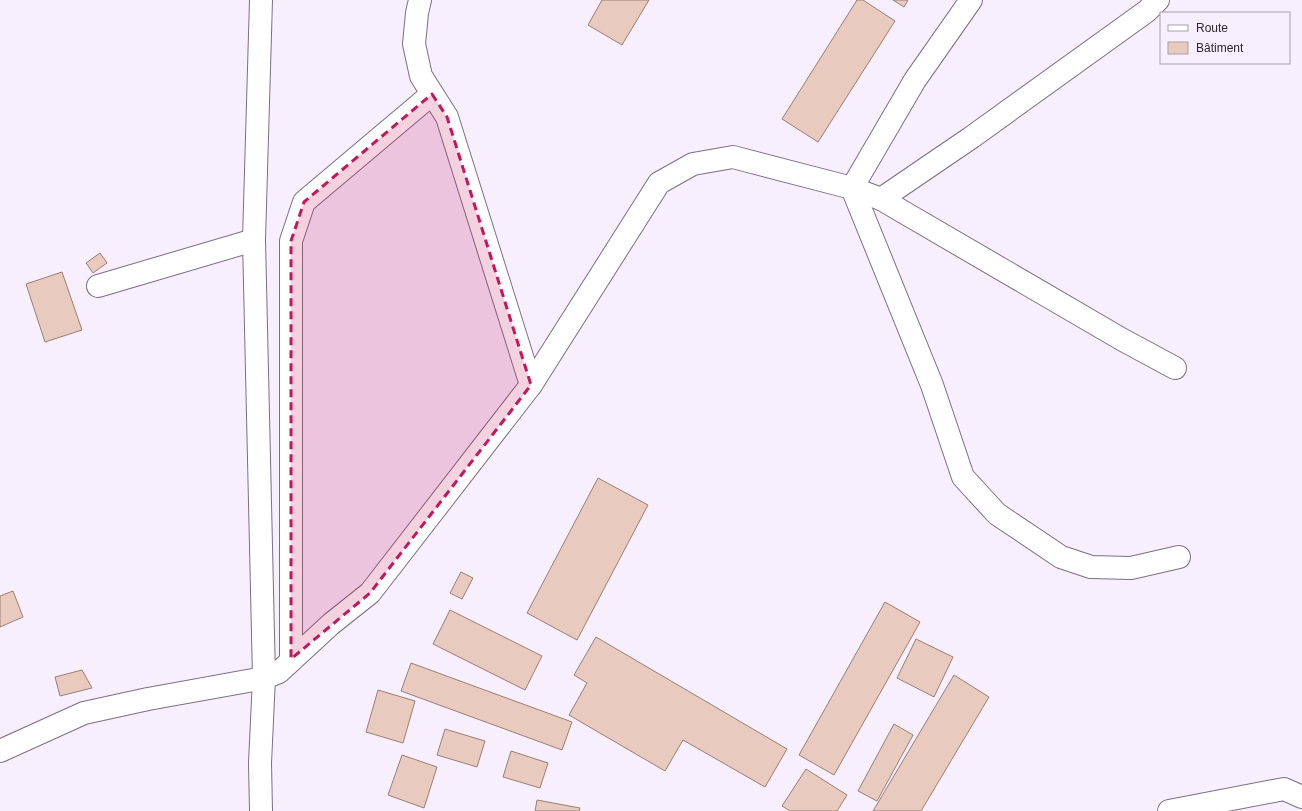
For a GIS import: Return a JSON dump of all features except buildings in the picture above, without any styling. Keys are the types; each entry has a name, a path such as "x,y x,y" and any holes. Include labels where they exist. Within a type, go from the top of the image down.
{"street":[{"path":"261,0 254,240 264,678 260,763 261,811"},
{"path":"420,0 417,13 414,44 421,76 447,117 531,385"},
{"path":"852,188 915,80 971,0"},
{"path":"881,199 972,137 1146,4"},
{"path":"291,659 291,241 304,202 432,94"},
{"path":"0,751 84,713 148,699 264,678 279,672 291,659 331,624 370,593 531,385 659,183 693,164 733,157 852,188 881,199 1123,340 1175,368"},
{"path":"852,188 932,385 963,477 997,514 1061,556 1091,567 1131,568 1179,556"},
{"path":"98,286 254,240"},
{"path":"1169,811 1296,790"}],"highlighted area":[{"path":"432,94 447,117 531,385 370,593 291,659 291,241 304,202"}]}
